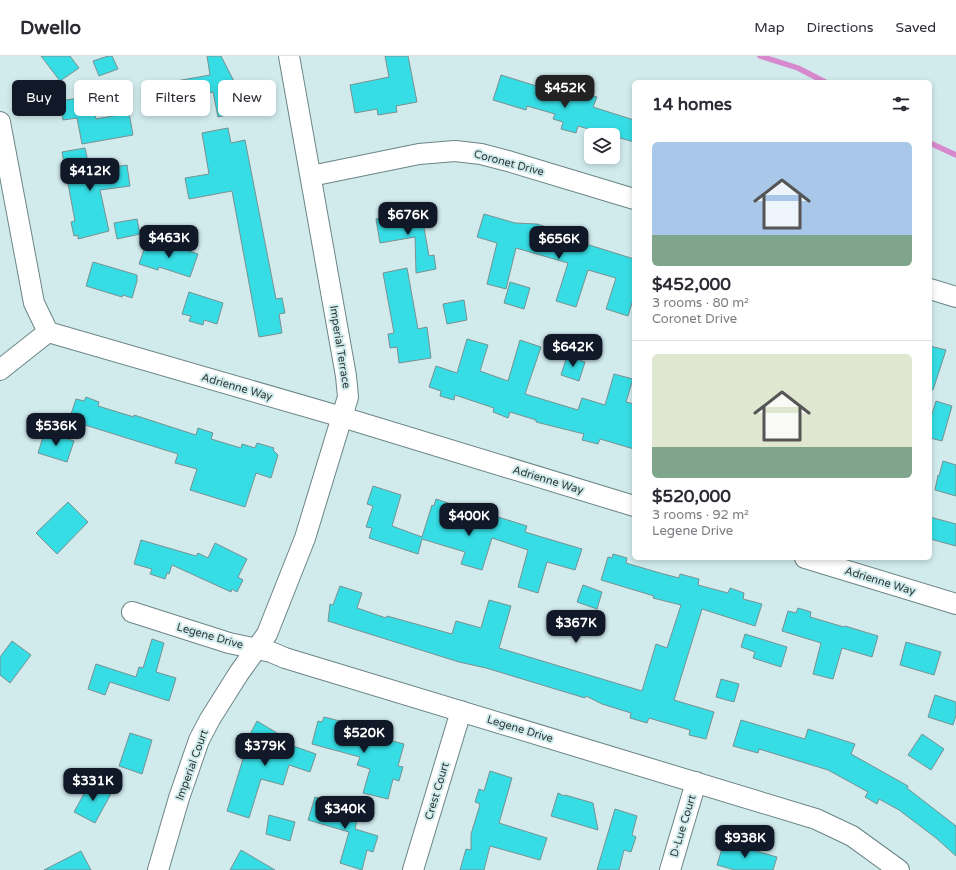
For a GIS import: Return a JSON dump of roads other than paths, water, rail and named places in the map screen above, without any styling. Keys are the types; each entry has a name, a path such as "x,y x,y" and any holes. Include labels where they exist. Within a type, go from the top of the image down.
{"street":[{"name":"Imperial Terrace","path":"256,648 267,634 304,538 348,397 346,376 289,56"},
{"path":"0,122 34,303 48,332 0,370"},
{"name":"Coronet Drive","path":"311,176 419,154 455,151 481,154 508,161 632,198"},
{"path":"932,290 956,296"},
{"name":"Adrienne Way","path":"48,332 342,417 632,505"},
{"name":"Adrienne Way","path":"811,560 956,604"},
{"name":"Legene Drive","path":"132,612 229,643 256,648 816,819 852,836 899,870"},
{"name":"Imperial Court","path":"158,870 179,798 199,740 256,648"},
{"name":"Crest Court","path":"413,870 461,711"},
{"name":"D-Lue Court","path":"670,870 696,782"}],"waterway":[{"path":"760,56 798,68 821,80"},
{"path":"932,144 956,155"}]}
